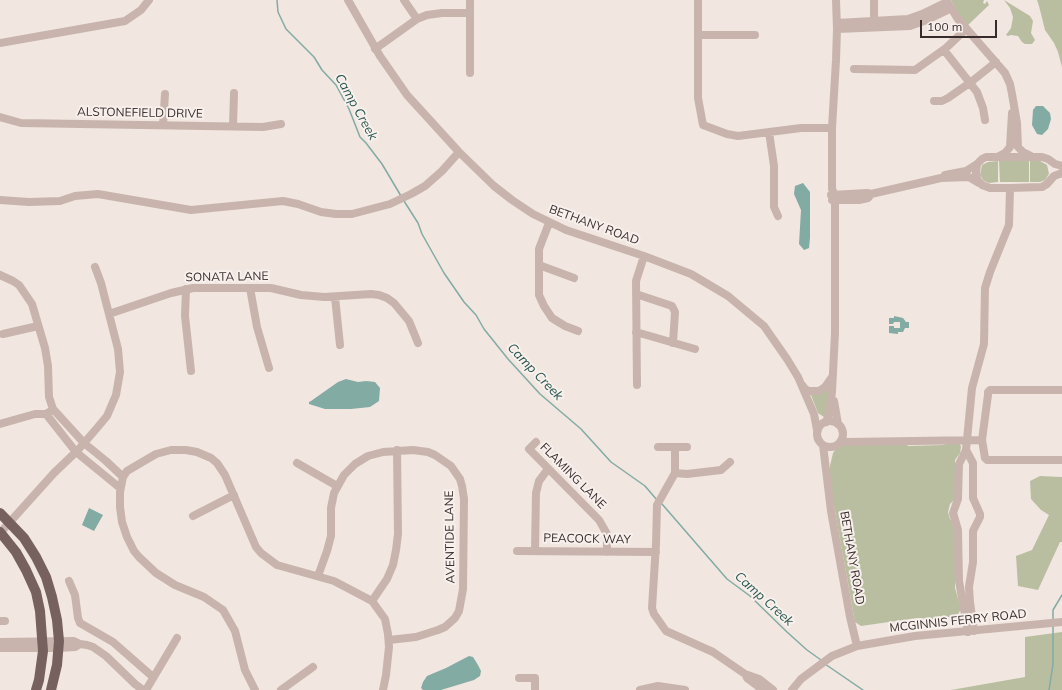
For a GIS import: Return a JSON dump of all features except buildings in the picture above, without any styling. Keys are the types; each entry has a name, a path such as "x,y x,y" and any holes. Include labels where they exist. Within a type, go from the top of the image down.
{"main road":[{"path":"0,513 24,538 32,550 46,577 52,597 57,620 59,645 57,665 51,690"},
{"path":"0,532 16,552 36,592 40,611 43,645 39,680 36,690"}],"street":[{"path":"0,43 125,21 141,10 149,0"},
{"name":"BETHANY ROAD","path":"348,0 375,49 407,95 459,152 499,191 529,212 566,230 644,256 691,274 728,296 764,326 787,359 802,385 814,414 817,430"},
{"path":"404,0 417,19"},
{"path":"470,0 470,73"},
{"path":"698,0 698,98 703,125 732,136 801,128 832,128"},
{"path":"835,270 833,264 832,128 837,26 836,0"},
{"path":"874,0 874,24"},
{"path":"837,26 874,24 902,27 913,25 947,4 966,29 996,62 1007,79 1013,98 1018,147 1023,152 1033,157"},
{"path":"375,49 417,19 427,15 442,13 470,13"},
{"path":"854,69 917,69 944,50 966,29"},
{"path":"698,35 756,35"},
{"path":"944,50 971,82 980,96 985,120"},
{"path":"934,101 945,100 996,62"},
{"path":"233,126 234,93"},
{"path":"163,125 165,94"},
{"path":"999,157 1005,153 1011,145 1013,98"},
{"name":"ALSTONEFIELD DRIVE","path":"0,117 21,123 263,127 280,124"},
{"path":"817,128 825,136 832,148"},
{"path":"769,132 774,166 774,207 778,216"},
{"path":"0,200 29,202 60,201 83,195 98,194 191,210 283,201 298,204 321,212 352,214 390,204 425,186 442,171 459,152"},
{"path":"941,178 951,173 969,169 986,157 1046,158 1055,164 1062,166"},
{"path":"1050,161 1053,170 1051,180"},
{"path":"977,164 976,176 979,183"},
{"path":"832,196 850,197 871,194 941,178 969,177 982,186 990,188 1042,187 1048,184 1054,176 1062,173"},
{"path":"832,176 838,190 850,197"},
{"path":"971,631 958,576 958,530 953,513 958,499 959,464 966,450 972,388 984,344 985,288 1009,225 1010,188"},
{"path":"832,196 835,216 835,333 832,392 829,414 817,430 817,438 823,445 869,442 982,440"},
{"path":"835,216 840,204 850,197"},
{"path":"550,223 539,249 539,295 552,318 565,326 578,331"},
{"path":"637,385 636,281 644,256"},
{"path":"539,265 574,278"},
{"path":"0,532 54,473 84,443 106,416 114,402 120,372 119,357 109,314 95,267"},
{"path":"0,275 13,281 24,291 32,304 45,348 48,366 50,412 76,452 120,488"},
{"path":"250,288 257,327 269,368"},
{"name":"SONATA LANE","path":"109,314 186,289 271,288 301,295 335,297 378,294 387,298 394,304 409,321 418,343"},
{"path":"186,289 185,316 191,371"},
{"path":"636,294 672,306 675,312 673,343"},
{"path":"335,297 340,345"},
{"path":"3,334 38,326"},
{"path":"636,332 695,349"},
{"path":"802,385 809,391 819,391 825,387 833,375"},
{"path":"1062,390 990,390 988,392 982,440 983,452 987,460 1062,460"},
{"path":"832,392 838,424 842,432 869,442"},
{"path":"0,424 35,414 50,412 122,477"},
{"name":"BETHANY ROAD","path":"814,414 824,422"},
{"path":"824,422 832,421 838,424"},
{"path":"836,444 842,432"},
{"name":"FLAMING LANE","path":"536,442 529,449 599,520 607,534 607,552"},
{"name":"BETHANY ROAD","path":"826,474 829,455 836,444"},
{"name":"BETHANY ROAD","path":"823,445 830,502 850,617 858,646"},
{"path":"658,447 687,447"},
{"path":"675,447 675,473 656,505 656,552 652,608 666,631 713,652 746,674 747,678 763,687 773,690"},
{"path":"255,690 245,670 236,630 223,610 204,597 162,578 144,563 134,551 127,537 122,522 119,500 122,477 127,471 156,454 171,450 186,450 204,454 217,463 225,475 256,547 261,553 277,565 334,581 372,601 385,619 389,640 383,690"},
{"path":"372,601 387,579 393,564 396,550 398,534 397,450"},
{"name":"AVENTIDE LANE","path":"318,576 330,544 331,508 334,493 337,486 350,469 362,460 376,454 397,450 421,450 435,455 451,466 460,478 464,499 463,589 459,611 455,618 445,627 416,637 389,640"},
{"path":"966,450 972,462 973,498 980,514 973,531 973,562 969,587 971,631"},
{"path":"675,473 687,474 721,470 730,462"},
{"path":"297,463 337,486"},
{"path":"535,551 536,493 539,481 548,469"},
{"path":"193,516 234,495"},
{"name":"PEACOCK WAY","path":"518,551 656,552"},
{"path":"69,581 75,595 80,623 113,642 154,677"},
{"name":"MCGINNIS FERRY ROAD","path":"792,690 801,679 832,656 858,646 915,636 1062,622"},
{"path":"146,690 177,638"},
{"path":"0,642 75,647 80,644 93,647 106,656 143,690"},
{"path":"0,648 43,645"},
{"path":"281,690 313,667"},
{"path":"519,678 535,678 535,690"},
{"path":"640,690 658,686 684,690"}],"green space":[{"path":"951,0 984,0 983,3 985,4 987,1 989,5 968,25 958,13"},
{"path":"1004,0 1030,16 1033,21 1031,33 1035,40 1032,44 1025,44 1018,36 1006,35 1011,28 1013,17 1010,8"},
{"path":"1037,0 1062,0 1062,67 1054,43 1045,30"},
{"path":"998,161 998,182 989,183 984,181 980,175 982,165 988,162"},
{"path":"999,161 1029,161 1029,182 1000,182"},
{"path":"1030,161 1040,161 1047,165 1049,174 1045,180 1040,182 1030,182"},
{"path":"828,389 828,410 824,417 818,413 811,395"},
{"path":"905,443 908,446 943,445 949,443 960,444 960,453 955,460 955,499 950,504 948,512 950,519 955,525 955,588 961,609 957,616 933,619 917,618 861,626 855,622 830,484 830,466 833,453 837,447 848,444"},
{"path":"1040,476 1062,477 1062,542 1060,542 1038,590 1018,586 1016,556 1032,550 1049,515 1041,510 1031,499 1030,481"},
{"path":"1062,632 1062,690 951,690 1025,677 1025,637"}],"water":[{"path":"1036,106 1043,106 1050,113 1051,119 1048,129 1042,135 1037,134 1032,125 1033,110"},
{"path":"803,183 810,192 809,248 804,250 799,244 801,210 794,194 795,186"},
{"path":"894,316 903,318 906,322 909,322 909,328 905,328 903,332 898,332 898,334 889,333 889,326 900,328 900,322 889,324 889,318 894,318"},
{"path":"346,379 358,382 375,382 380,388 379,401 370,407 351,409 325,409 309,404 309,402 338,382"},
{"path":"89,508 103,515 94,531 82,525"},
{"path":"469,656 473,657 481,671 480,676 474,680 441,690 423,690 421,688 427,676"}],"waterway":[{"name":"Camp Creek","path":"277,0 278,12 286,29 314,57 322,70 336,85 349,109 360,137 382,164 401,196"},
{"name":"Camp Creek","path":"404,201 418,223 422,234 444,273 464,302 476,315 484,329 508,359 540,394 581,429 611,462 645,486 657,500"},
{"name":"Camp Creek","path":"662,504 727,579 750,596 787,632 821,660"},
{"path":"1053,619 1053,610 1062,595"},
{"path":"1049,690 1053,664 1053,625"},
{"name":"Camp Creek","path":"825,664 863,690"}]}
